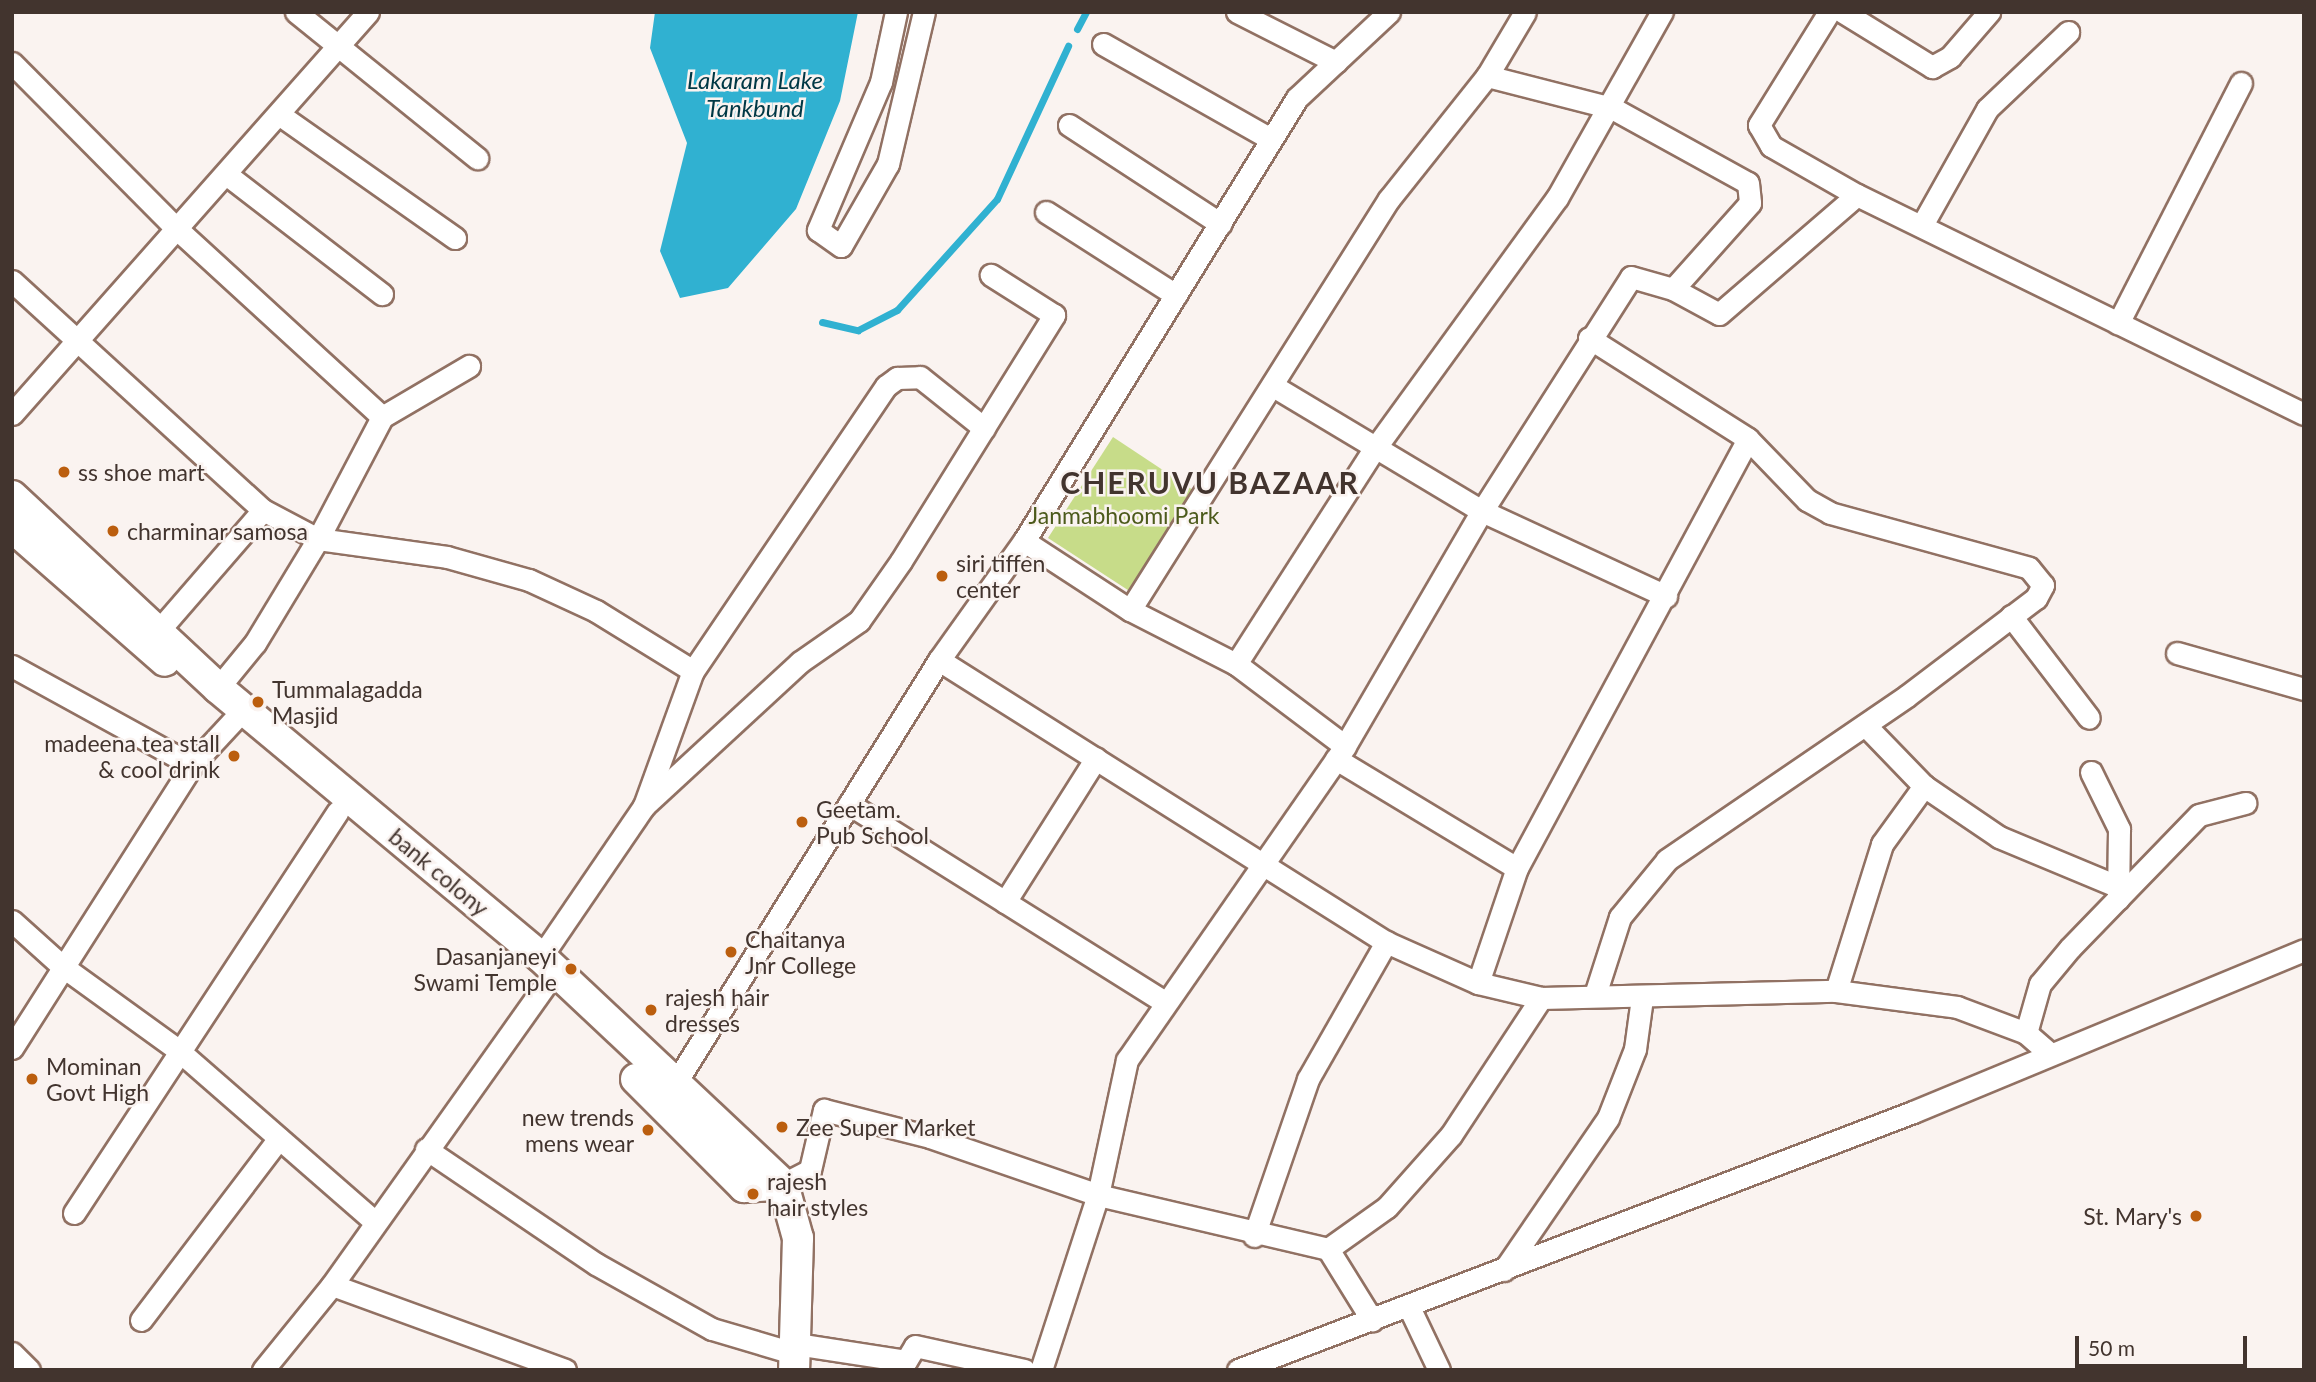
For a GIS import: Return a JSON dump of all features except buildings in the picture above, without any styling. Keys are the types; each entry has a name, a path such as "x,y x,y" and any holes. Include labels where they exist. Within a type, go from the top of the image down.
{"main road":[{"name":"bank colony","path":"12,496 160,629 218,688 238,715 546,971 783,1184"},
{"path":"12,527 238,715 337,812 546,971 744,1187 783,1184 798,1238 794,1356"}],"street":[{"path":"296,12 477,158"},
{"path":"12,414 280,115 368,12"},
{"path":"896,12 881,82 818,230 841,246 888,164 924,12"},
{"path":"1237,12 1336,62"},
{"path":"673,1087 939,660 1024,541 1297,98 1389,12"},
{"path":"1130,610 1389,199 1487,76 1525,12"},
{"path":"1236,664 1373,452 1557,198 1612,108 1662,12"},
{"path":"1829,12 1759,125 1771,145 1857,195 2304,414"},
{"path":"1843,12 1932,67 1950,57 1989,12"},
{"path":"1922,225 1987,109 2068,32"},
{"path":"1103,44 1271,139"},
{"path":"12,63 177,229 382,417"},
{"path":"1487,76 1612,108 1748,183 1750,203 1673,289"},
{"path":"2118,323 2241,83"},
{"path":"280,115 455,239"},
{"path":"1069,125 1221,224"},
{"path":"226,174 382,294"},
{"path":"1041,1370 1098,1195 1127,1059 1265,865 1340,752 1482,511 1589,338 1631,277 1673,289 1718,314 1857,195"},
{"path":"1046,212 1176,295"},
{"path":"644,806 800,662 859,621 1054,315 991,275"},
{"path":"12,281 80,338 262,510 318,540 447,558 529,580 596,611 693,671"},
{"path":"1589,338 1748,439 1807,500 1830,513 2035,571 2042,592 1865,725 1667,860 1620,917 1595,995"},
{"path":"218,688 255,643 318,540 382,417 468,366"},
{"path":"263,1370 332,1285 546,971 644,806 693,671 886,386 897,378 920,377 984,428"},
{"path":"1273,386 1373,452 1482,511 1666,596"},
{"path":"1478,982 1517,868 1666,596 1748,439"},
{"path":"160,629 262,510"},
{"path":"1024,541 1130,610 1236,664 1340,752 1517,868"},
{"path":"2011,616 2089,718"},
{"path":"2177,653 2304,689"},
{"path":"939,660 1387,942 1478,982 1541,999 1595,995 1642,998 1836,991 1957,1007 2026,1033 2048,1052"},
{"path":"12,666 192,765"},
{"path":"12,1048 192,765 238,715"},
{"path":"1865,725 1924,786 1999,837 2118,895"},
{"path":"1005,902 1096,758"},
{"path":"2091,772 2119,829 2118,895"},
{"path":"1836,991 1882,844 1924,786"},
{"path":"2026,1033 2040,984 2118,895 2199,815 2245,803"},
{"path":"849,804 1166,1003"},
{"path":"74,1213 178,1050 337,812"},
{"path":"12,921 62,966 178,1050 374,1221"},
{"path":"1254,1236 1308,1079 1387,942"},
{"path":"1238,1370 1503,1271 1622,1218 1913,1112 2048,1052 2304,950"},
{"path":"1503,1271 1608,1118 1635,1049 1642,998"},
{"path":"783,1184 810,1170 824,1110 930,1137 1098,1195 1254,1236 1328,1249 1388,1207 1451,1135 1541,999"},
{"path":"141,1320 279,1138"},
{"path":"426,1149 596,1264 712,1329 794,1356 906,1362 915,1346 1024,1370"},
{"path":"1328,1249 1372,1320"},
{"path":"332,1285 551,1367"},
{"path":"1409,1307 1439,1370"},
{"path":"12,1353 29,1370"}],"green space":[{"name":"Janmabhoomi Park","path":"1113,437 1199,494 1134,594 1048,538"}],"water":[{"name":"Lakaram Lake Tankbund","path":"655,12 858,12 840,101 796,209 728,288 680,298 660,251 687,143 650,48"}],"waterway":[{"path":"1077,29 1086,12"},
{"path":"822,322 858,330 897,310 997,199 1068,46"}],"place":[{"name":"ss shoe mart","path":"64,472"},
{"name":"charminar samosa","path":"113,531"},
{"name":"siri tiffen center","path":"942,576"},
{"name":"Tummalagadda Masjid","path":"258,702"},
{"name":"madeena tea stall & cool drink","path":"234,756"},
{"name":"Geetam. Pub School","path":"802,822"},
{"name":"Chaitanya Jnr College","path":"731,952"},
{"name":"Dasanjaneyi Swami Temple","path":"571,969"},
{"name":"rajesh hair dresses","path":"651,1010"},
{"name":"Mominan Govt High","path":"32,1079"},
{"name":"Zee Super Market","path":"782,1127"},
{"name":"new trends mens wear","path":"648,1130"},
{"name":"rajesh hair styles","path":"753,1194"},
{"name":"St. Mary's","path":"2196,1216"}],"district":[{"name":"CHERUVU BAZAAR","path":"1210,482"}]}
